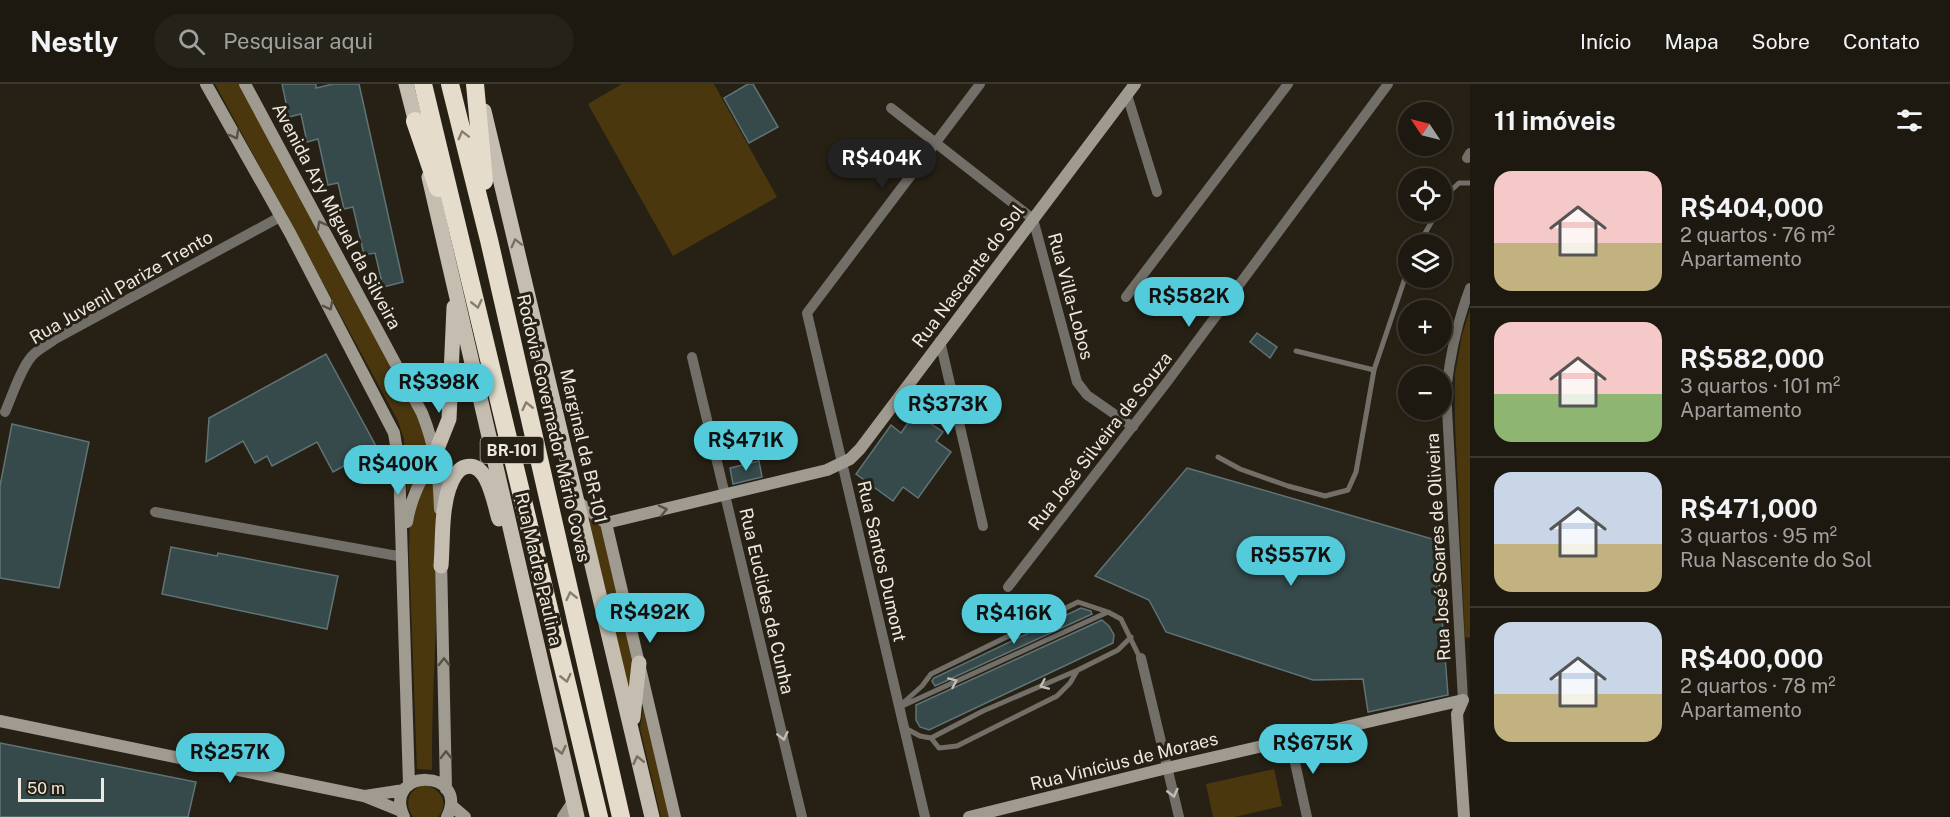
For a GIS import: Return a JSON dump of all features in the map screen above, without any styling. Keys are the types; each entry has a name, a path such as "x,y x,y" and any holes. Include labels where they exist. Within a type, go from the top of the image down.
{"highway":[{"name":"BR-101","path":"423,84 599,817"},
{"name":"Rodovia Governador Mário Covas","path":"450,84 489,240 621,817"},
{"path":"476,84 489,240"},
{"path":"415,121 442,201 468,267"}],"main road":[{"name":"Rua Madre Paulina","path":"406,84 575,810"},
{"name":"Marginal da BR-101","path":"476,84 652,817"},
{"path":"435,454 449,419 453,363 454,283"},
{"path":"441,567 449,487 455,474 461,468 469,465 478,467 487,480 512,560 520,572"},
{"path":"631,729 639,663"}],"street":[{"path":"206,84 378,398 394,433 399,463 403,554 407,788 401,797 403,814"},
{"name":"Avenida Ary Miguel da Silveira","path":"245,84 410,387 429,430 439,484 446,789 451,800 449,811"},
{"path":"936,142 980,84"},
{"name":"Rua Nascente do Sol","path":"606,523 827,470 843,464 860,449 1136,84"},
{"path":"1126,297 1288,84"},
{"name":"Rua José Silveira de Souza","path":"1008,587 1132,427 1388,84"},
{"path":"1127,95 1157,192"},
{"name":"Rua Villa-Lobos","path":"891,108 1033,219 1077,382 1087,395 1132,427"},
{"name":"Rua Santos Dumont","path":"926,817 807,313 936,142"},
{"name":"Rua Juvenil Parize Trento","path":"5,412 30,358 55,339 280,217"},
{"name":"Rua José Soares de Oliveira","path":"1466,705 1465,642 1446,391 1449,360 1459,317 1470,288"},
{"path":"940,341 983,526"},
{"name":"Rua Euclides da Cunha","path":"692,357 802,817"},
{"path":"410,387 425,390 435,387 447,377 453,363"},
{"path":"403,554 409,508 417,486 435,454"},
{"path":"578,502 606,523 675,817"},
{"path":"155,512 403,554"},
{"path":"1140,658 1179,817"},
{"path":"1464,817 1465,770 1457,714 1466,705"},
{"name":"Rua Vinícius de Moraes","path":"969,817 1290,740 1466,705"},
{"path":"0,721 364,796 403,814"},
{"path":"1290,740 1307,817"},
{"path":"364,796 407,788 424,778 433,779 446,789"},
{"path":"563,817 575,810"},
{"path":"449,811 465,817"}],"lane":[{"path":"1452,189 1459,183 1470,183"},
{"path":"1218,457 1240,469 1325,496 1348,490 1356,472 1374,370 1402,288"},
{"path":"1296,351 1374,370"},
{"path":"900,707 931,674 1078,602 1108,612 1121,620 1140,658"},
{"path":"900,707 1108,612"},
{"path":"905,728 920,736 931,738 983,711 1118,650 1131,637"},
{"path":"931,738 939,748 957,746 1057,696 1070,683 1078,670"}],"shaded area":[{"path":"215,84 241,84 399,372 432,452 407,493 404,439 398,421"},
{"path":"622,84 714,84 777,197 673,256 588,104"},
{"path":"1470,310 1470,638 1465,637 1455,422 1455,374 1462,335"},
{"path":"433,463 437,578 432,770 417,769 409,552 410,521"},
{"path":"588,514 605,528 633,659 628,700"},
{"path":"645,696 673,817 661,817 640,728"},
{"path":"1274,769 1282,806 1235,817 1213,817 1206,784"},
{"path":"425,785 431,787 442,797 442,812 438,817 413,817 410,812 409,797 415,789"}],"building":[{"path":"282,84 316,84 316,88 333,84 359,84 403,282 383,287 375,253 364,255 353,207 344,209 338,183 328,185 318,139 307,142 301,114 289,117"},
{"path":"748,84 753,84 778,127 749,143 724,98"},
{"path":"1257,333 1277,347 1270,358 1250,342"},
{"path":"326,354 377,448 333,472 317,442 272,466 267,456 255,463 243,441 206,462 209,418"},
{"path":"915,413 943,432 936,441 951,452 918,498 903,487 893,501 856,474 891,425 901,433"},
{"path":"12,424 89,442 59,588 0,578 0,486"},
{"path":"759,461 762,477 733,484 730,468"},
{"path":"1187,468 1436,540 1448,695 1368,712 1363,679 1313,680 1166,632 1149,600 1095,576"},
{"path":"171,547 217,556 218,553 338,576 327,629 162,594"},
{"path":"1081,608 1091,611 1092,614 935,686 932,681 934,678"},
{"path":"1102,620 1114,635 1113,643 929,730 920,727 916,720 916,705"},
{"path":"0,743 196,782 188,817 0,817"}]}
